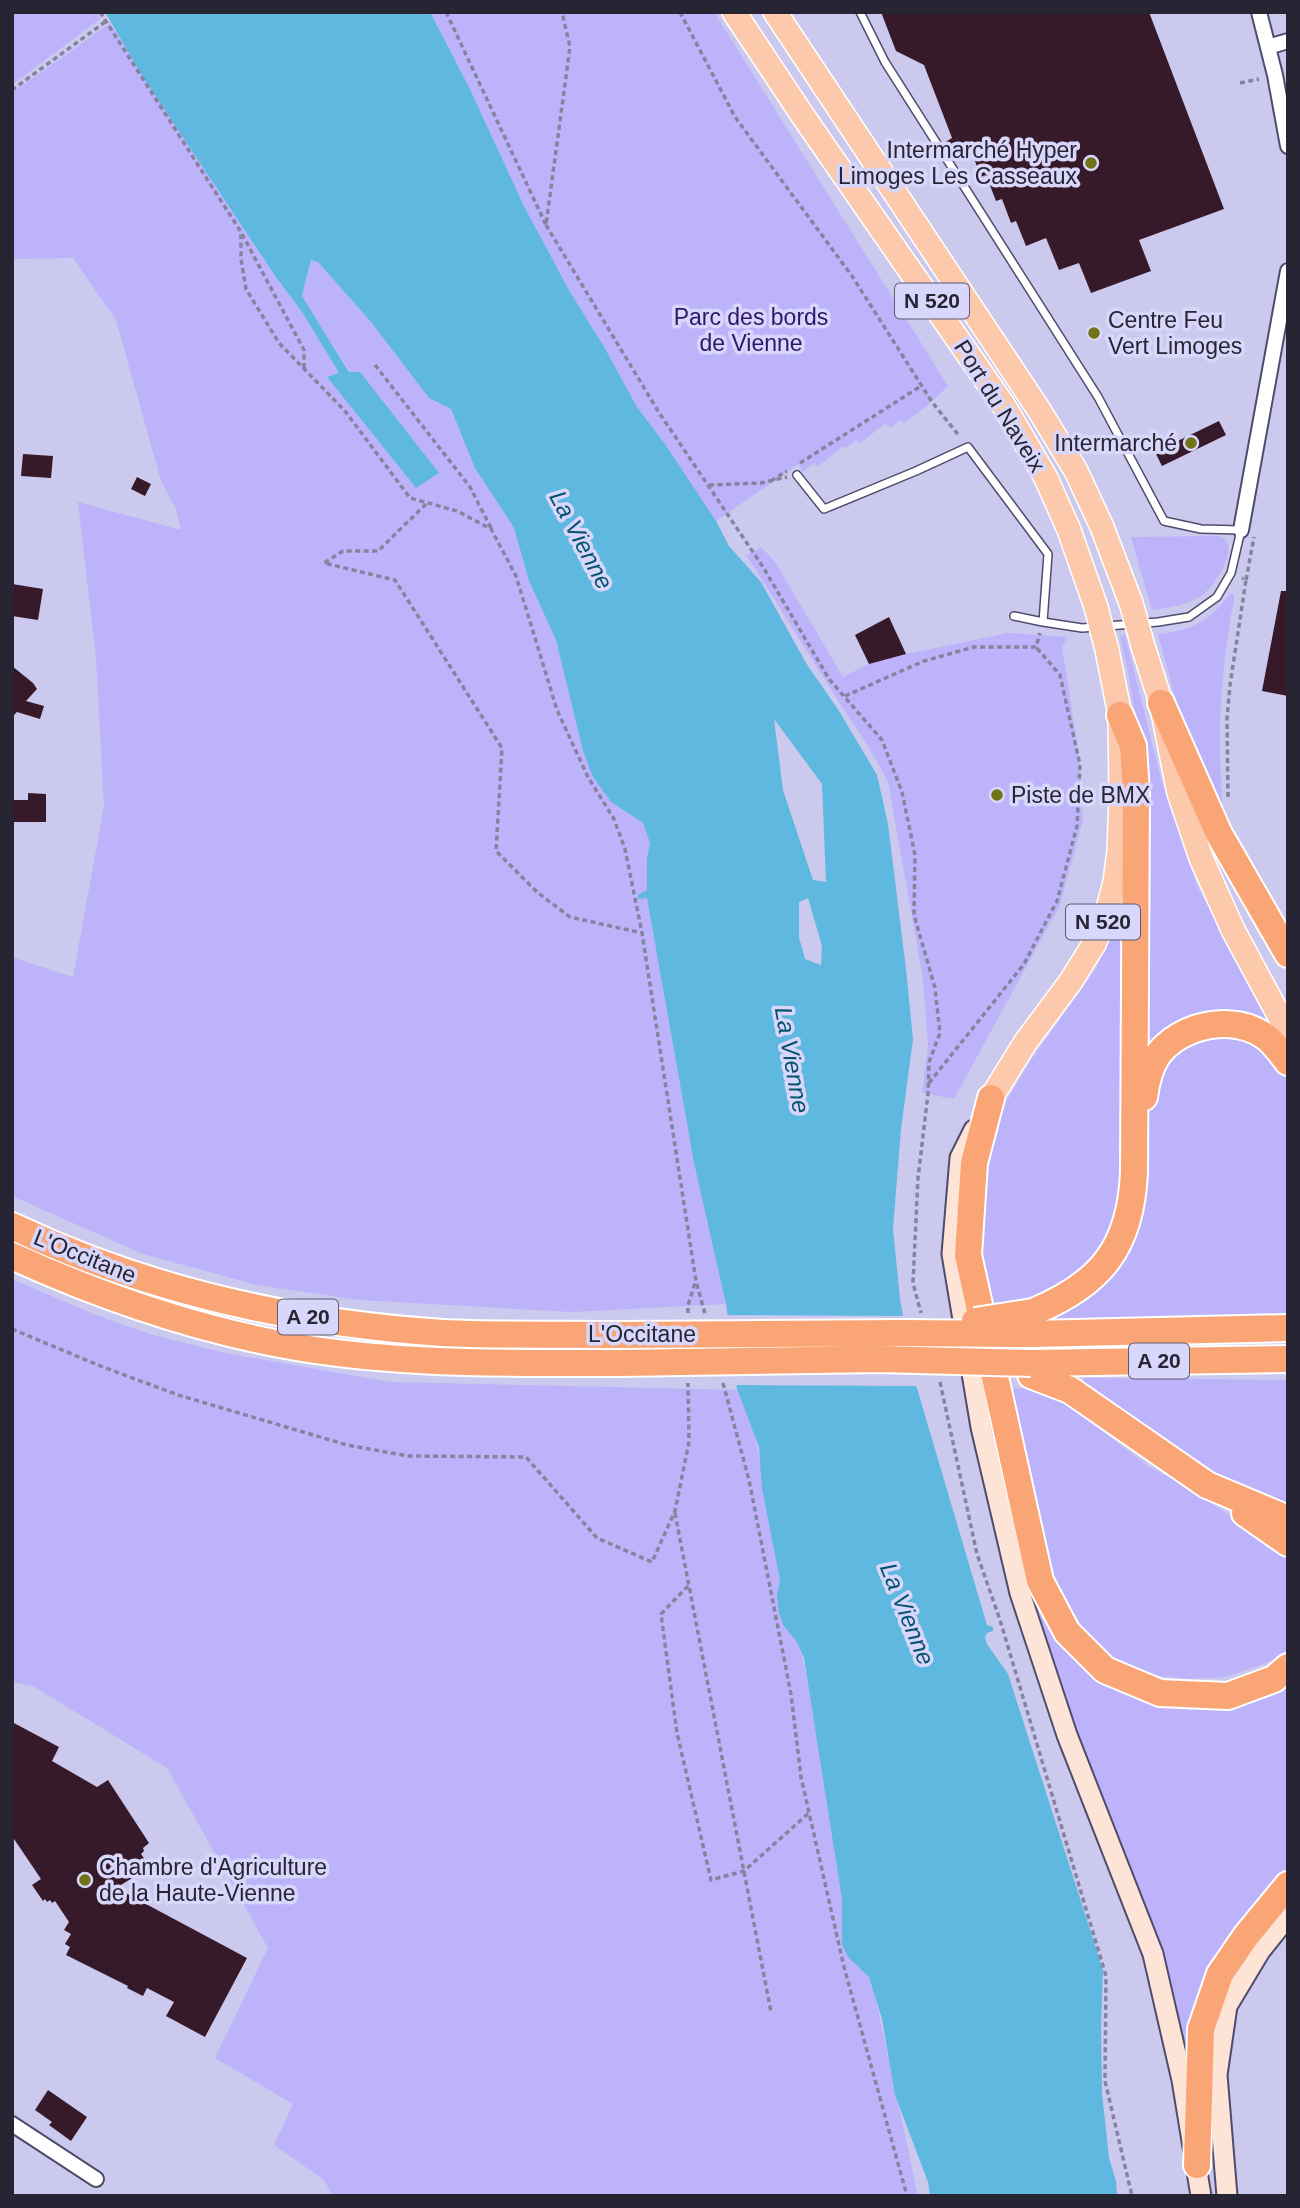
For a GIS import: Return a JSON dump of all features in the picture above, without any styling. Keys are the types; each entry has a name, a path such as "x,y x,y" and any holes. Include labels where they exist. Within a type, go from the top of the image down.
{"highway":[{"path":"1161,703 1219,834 1288,954"},
{"path":"1032,1323 1099,1272 1112,1254 1130,1210 1134,1141 1136,793 1133,746 1120,715"},
{"path":"1134,1141 1150,1068 1165,1047 1185,1033 1199,1027 1219,1024 1250,1029 1264,1036 1288,1062"},
{"path":"990,1098 974,1163 968,1255 1040,1581 1067,1632 1105,1670 1160,1693 1228,1696 1273,1679 1288,1667"},
{"name":"L'Occitane","path":"12,1226 64,1250 158,1284 281,1313 444,1333 619,1335 1032,1323"},
{"name":"L'Occitane","path":"12,1256 59,1278 128,1303 228,1333 296,1347 371,1356 438,1361 620,1363 880,1359 1031,1369"},
{"name":"A 20","path":"1032,1323 1288,1328"},
{"name":"A 20","path":"1031,1369 1288,1359"},
{"path":"1031,1369 1070,1390 1288,1543"},
{"path":"1207,1485 1288,1519"},
{"path":"1197,2165 1200,2029 1220,1974 1246,1936 1288,1885"}],"main road":[{"name":"Port du Naveix","path":"734,12 1004,406 1046,478 1073,540 1096,607 1120,715"},
{"name":"Port du Naveix","path":"775,12 1040,410 1076,471 1102,527 1131,603 1161,703"},
{"name":"N 520","path":"1161,703 1179,793 1200,858 1233,930 1288,1032"},
{"name":"N 520","path":"990,1098 1025,1043 1071,981 1094,944 1106,916 1115,882 1119,851 1120,715"},
{"path":"990,1098 960,1158 952,1254 981,1427 1020,1593 1067,1734 1153,1954 1182,2080 1201,2196"},
{"path":"1227,2196 1217,2075 1227,2006 1259,1951 1288,1916"}],"street":[{"path":"1259,12 1275,75 1288,146"},
{"path":"1268,47 1288,41"},
{"path":"1241,530 1288,271"},
{"path":"12,2124 96,2179"}],"lane":[{"path":"860,12 885,62 1098,397 1164,521 1201,529 1241,530 1231,573 1217,597 1188,617 1082,628 1014,616"},
{"path":"797,475 824,509 968,447 1048,554 1043,622"}],"path":[{"path":"100,12 241,232 304,350 304,369"},
{"path":"446,12 546,225 658,411 763,567 829,679 882,740 902,792 915,855 914,915 935,988 940,1033 929,1062 918,1178 913,1326"},
{"path":"546,225 570,47 562,12"},
{"path":"680,12 736,117 852,276 932,402 968,447"},
{"path":"12,90 105,22"},
{"path":"1240,83 1275,75"},
{"path":"241,232 241,259 246,289 279,343 345,411 410,498 457,512 491,529"},
{"path":"375,365 470,488 516,576 557,710 588,777 614,819 625,849 642,933 696,1281 707,1321"},
{"path":"771,481 921,386"},
{"path":"709,485 761,483 797,475"},
{"path":"426,503 378,551 343,551 324,563 395,580 502,748 496,851 538,892 569,917 642,933"},
{"path":"1228,800 1227,718 1246,580 1231,573"},
{"path":"1035,647 1043,622"},
{"path":"845,696 925,661 974,647 1035,647 1060,675 1080,765 1077,826 1057,901 1024,964 929,1084"},
{"path":"688,1317 688,1305 696,1281"},
{"path":"12,1329 98,1366 178,1395 347,1445 408,1456 526,1457 597,1538 652,1562 675,1511 689,1442 687,1377"},
{"path":"721,1374 749,1480 792,1693 801,1777 844,1967 907,2196"},
{"path":"940,1381 977,1554 1000,1620 1106,1976 1105,2081 1132,2196"},
{"path":"675,1511 771,2012"},
{"path":"688,1586 661,1614 677,1733 711,1880 744,1871 810,1812"}],"green space":[{"path":"12,12 96,12 100,19 12,85"},
{"name":"Parc des bords de Vienne","path":"430,12 714,12 948,386 904,423 901,420 890,428 886,423 859,444 856,440 846,448 844,446 817,467 814,463 803,472 799,464 716,521 637,407 570,292 524,206 469,87"},
{"path":"110,23 278,280 302,312 339,374 327,377 415,487 350,372 302,296 311,260 318,262 371,322 429,398 451,409 475,468 514,528 529,581 556,640 583,751 611,802 643,823 650,843 647,858 647,897 694,1163 726,1304 572,1312 359,1300 257,1285 143,1254 12,1196 12,957 73,977 104,806 96,658 78,502 181,530 176,509 161,481 116,320 73,258 12,259 12,93"},
{"path":"1220,536 1226,541 1227,556 1213,584 1196,599 1152,610 1131,537"},
{"path":"761,547 775,562 843,677 869,664 906,654 1008,633 1068,637 1062,646 1079,756 1083,820 1060,905 954,1099 922,1093 928,1046 923,979 888,782 746,555"},
{"path":"1230,594 1234,594 1234,599 1223,679 1220,731 1223,812 1180,715 1158,634 1199,623 1215,611"},
{"path":"1125,635 1161,779 1197,886 1271,1023 1232,1013 1200,1013 1172,1025 1143,1055 1138,734 1120,636"},
{"path":"1123,906 1125,1158 1118,1215 1095,1260 1040,1299 988,1307 982,1271 977,1193 999,1114 1031,1060 1096,969"},
{"path":"1229,1031 1274,1056 1288,1075 1288,1314 1040,1319 1137,1230 1145,1204 1152,1080 1178,1045"},
{"path":"12,1279 96,1315 153,1335 225,1353 390,1382 745,1390 918,2196 333,2196 324,2180 274,2145 293,2104 215,2058 268,1948 167,1768 33,1686 12,1682"},
{"path":"1084,1378 1288,1380 1288,1504 1275,1502 1223,1477 1083,1384"},
{"path":"1009,1388 1031,1389 1064,1402 1148,1466 1187,1487 1288,1554 1288,1649 1274,1660 1226,1677 1188,1679 1155,1675 1116,1658 1092,1641 1070,1616 1045,1575"},
{"path":"1026,1583 1056,1634 1131,1694 1189,1710 1239,1702 1288,1681 1288,1868 1248,1914 1192,2112 1160,1959 1142,1896 1087,1765"}],"water":[{"name":"La Vienne","path":"105,12 430,12 469,87 524,206 637,407 716,521 729,546 761,582 806,663 839,711 877,775 888,824 913,1039 901,1129 893,1229 900,1299 916,1385 987,1625 993,1627 993,1631 985,1637 987,1644 1008,1674 1103,1970 1102,2093 1109,2158 1116,2181 1117,2196 930,2196 928,2182 895,2095 882,2019 869,1977 849,1958 842,1945 842,1899 804,1658 797,1642 783,1625 779,1612 777,1595 780,1580 762,1488 759,1447 737,1389 726,1304 694,1163 647,898 638,899 638,895 647,890 650,843 643,823 611,802 593,777 583,751 556,640 529,581 514,528 475,468 451,409 429,398 371,322 318,262 311,260 302,296 349,372 360,372 439,473 416,488 327,377 339,373 302,312 141,74","holes":["774,719 822,784 826,882 813,880 783,790","808,898 822,946 821,965 805,959 799,937 799,902"]}],"pier":[{"path":"724,1315 907,1316 920,1386 733,1385"}],"building":[{"name":"Intermarché Hyper Limoges Les Casseaux","path":"881,12 1149,12 1224,209 1139,240 1151,271 1091,293 1079,263 1059,270 1046,238 1026,246 1016,221 1011,223 1002,199 996,201 986,175 981,177 969,145 954,157 944,143 952,138 924,65 896,51"},
{"name":"Intermarché","path":"1219,421 1226,435 1162,466 1155,452"},
{"path":"23,454 53,456 51,478 21,476"},
{"path":"137,477 151,484 145,496 131,489"},
{"path":"12,584 43,589 38,620 12,616"},
{"path":"1281,591 1288,591 1288,696 1262,691"},
{"path":"889,617 906,654 869,664 855,635"},
{"path":"12,666 37,689 26,701 44,706 40,719 17,712 12,717"},
{"path":"28,793 46,794 46,822 12,822 12,800 28,800"},
{"name":"Chambre d'Agriculture de la Haute-Vienne","path":"12,1722 59,1747 52,1761 97,1787 108,1780 149,1843 141,1854 150,1867 116,1888 247,1958 205,2037 166,2016 174,2002 147,1988 143,1996 66,1955 70,1947 65,1944 71,1934 64,1930 69,1922 55,1901 43,1901 32,1885 41,1879 12,1836"},
{"path":"48,2090 87,2117 71,2141 49,2125 52,2122 35,2110"}],"place":[{"name":"Intermarché Hyper Limoges Les Casseaux","path":"1091,163"},
{"name":"Centre Feu Vert Limoges","path":"1094,333"},
{"name":"Intermarché","path":"1191,443"},
{"name":"Piste de BMX","path":"997,795"},
{"name":"Chambre d'Agriculture de la Haute-Vienne","path":"85,1880"}]}
